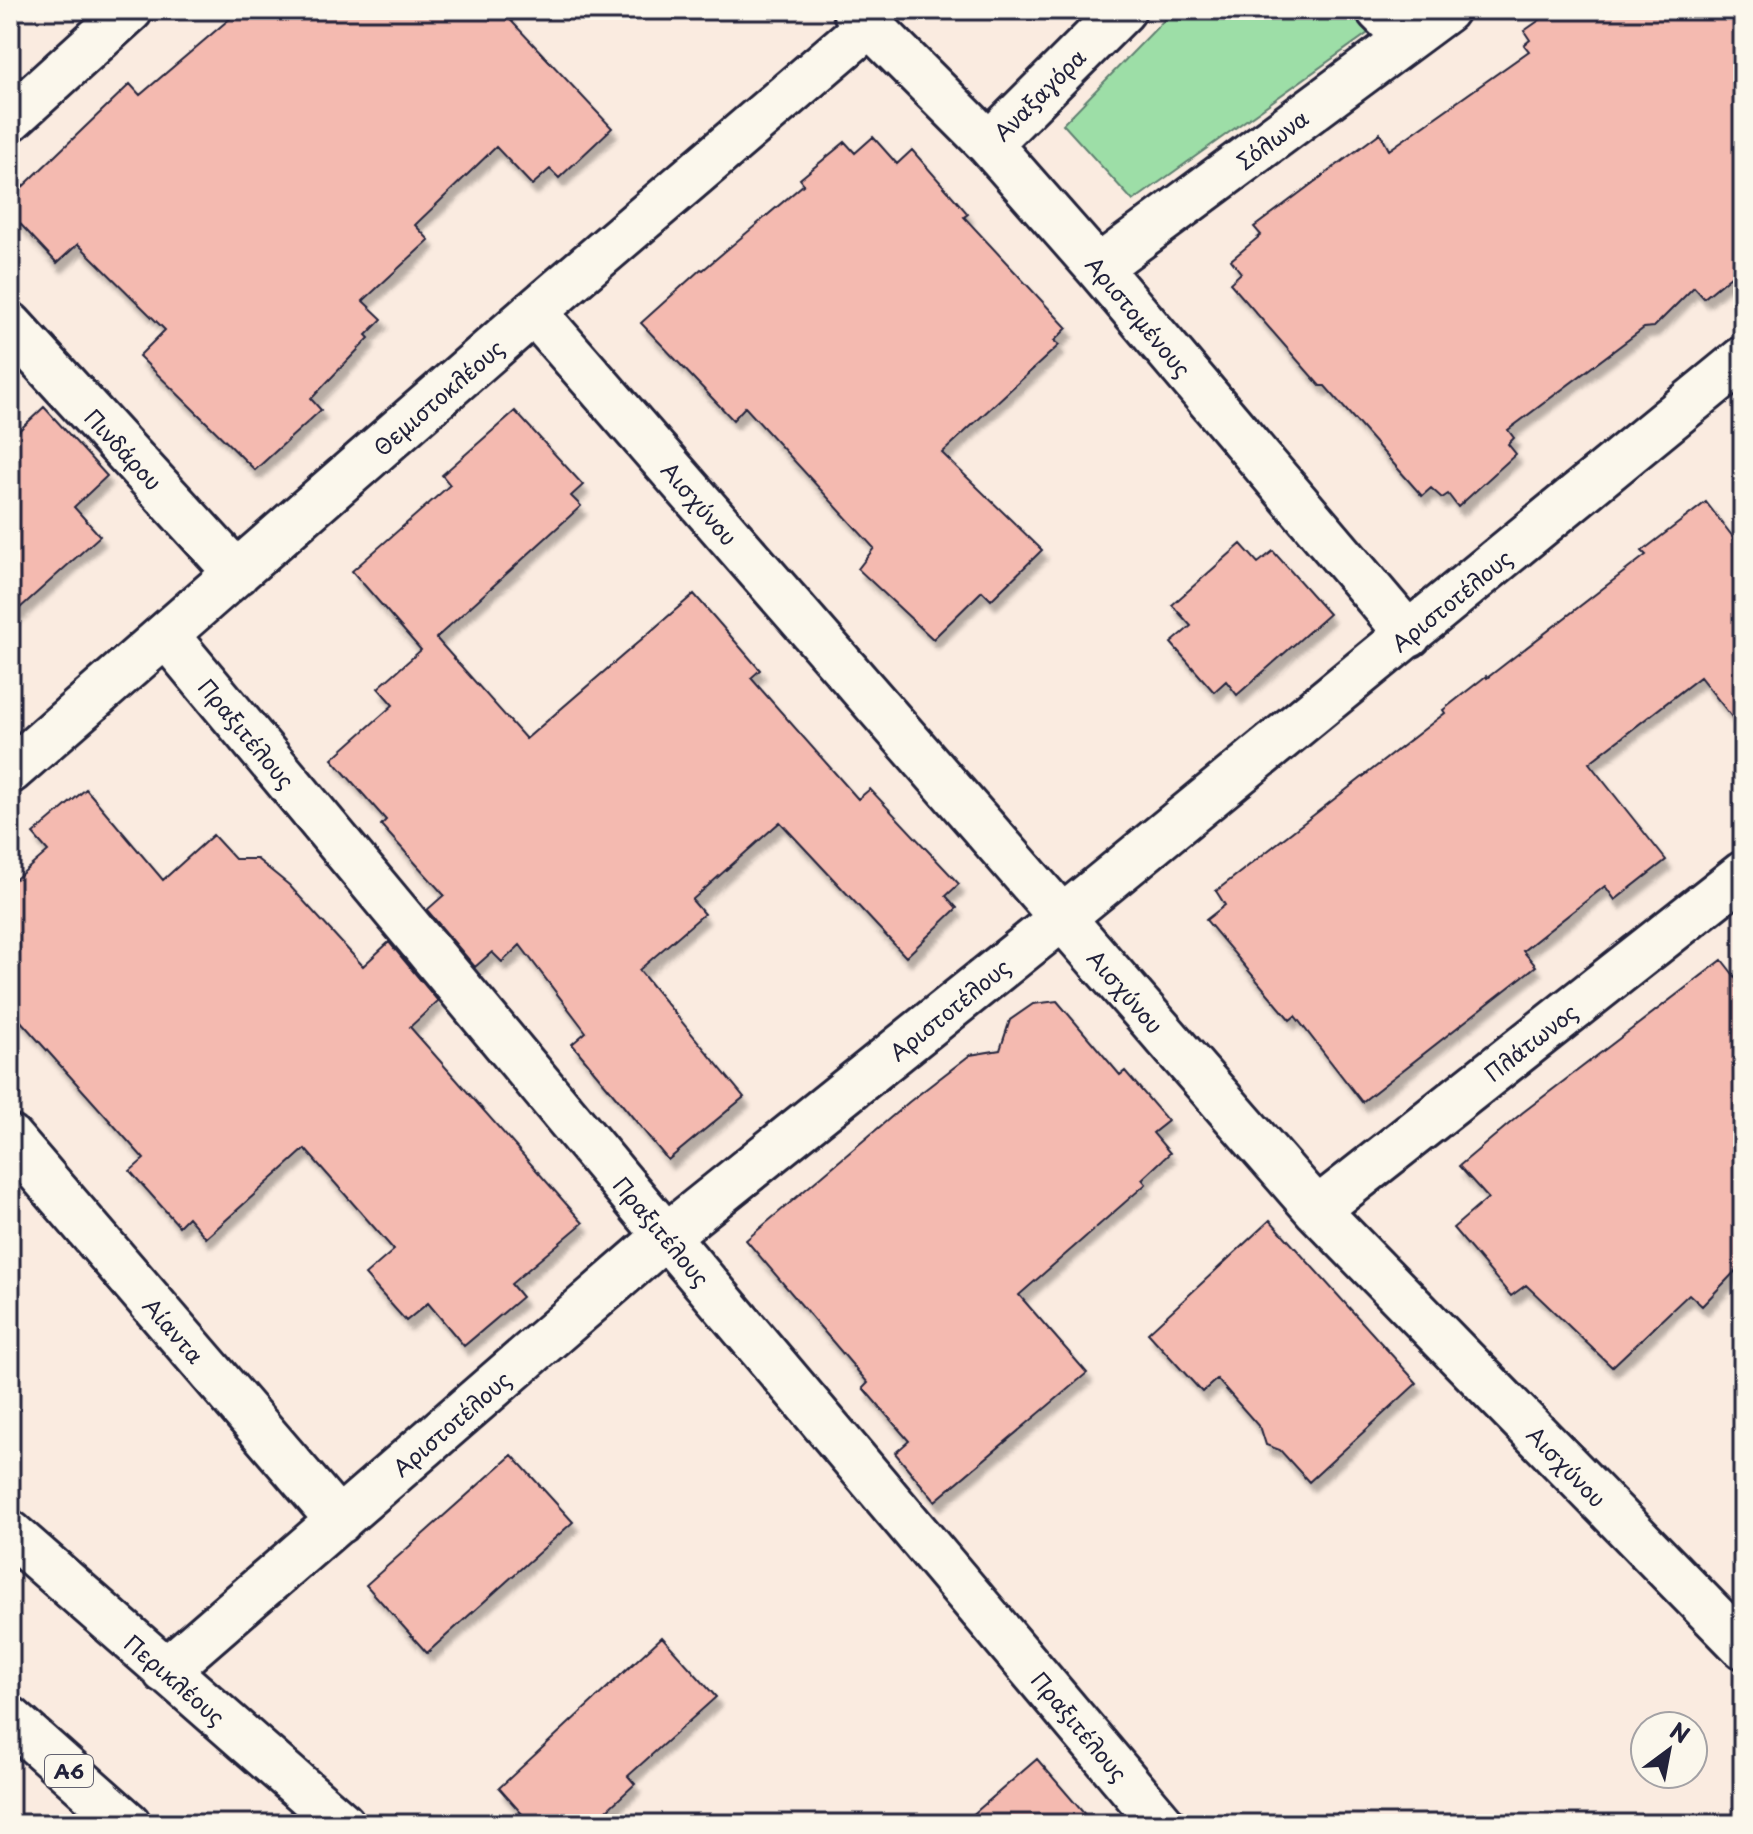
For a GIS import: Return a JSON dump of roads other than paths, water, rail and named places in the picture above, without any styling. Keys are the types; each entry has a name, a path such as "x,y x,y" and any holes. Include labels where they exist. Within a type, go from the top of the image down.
{"main road":[{"path":"10,119 130,10"},
{"name":"Αναξαγόρα","path":"989,144 1123,10"},
{"name":"Σόλωνα","path":"1098,268 1393,24 1446,10"},
{"name":"Αριστομένους","path":"862,18 989,144 1409,635"},
{"name":"Θεμιστοκλέους","path":"10,771 534,312 862,18"},
{"name":"Αισχύνου","path":"534,312 1317,1210 1743,1646"},
{"name":"Πινδάρου","path":"10,325 237,573"},
{"name":"Αριστοτέλους","path":"165,1671 666,1236 1062,918 1743,359"},
{"name":"Πραξιτέλους","path":"166,635 666,1236 1162,1824"},
{"name":"Πλάτωνος","path":"1317,1210 1743,874"},
{"name":"Αίαντα","path":"10,1138 339,1521"},
{"name":"Περικλέους","path":"10,1533 342,1824"},
{"name":"Α6","path":"10,1719 128,1824"}]}
